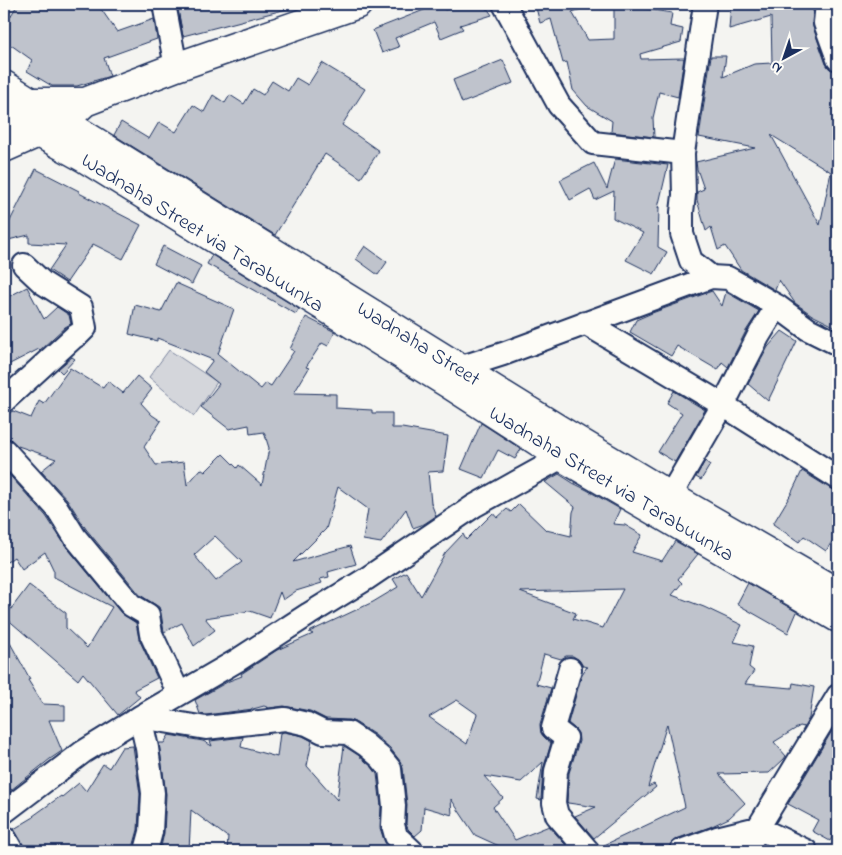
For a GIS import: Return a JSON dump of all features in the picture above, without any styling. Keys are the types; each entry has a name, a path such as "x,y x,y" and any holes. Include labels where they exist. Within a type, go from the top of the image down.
{"main road":[{"path":"4,105 32,102 85,102 176,67 358,4"},
{"name":"Wadnaha Street","path":"32,102 459,368 670,496 838,594"},
{"path":"4,148 63,122 85,102"},
{"name":"Wadnaha Street via Tarabuunka","path":"4,105 39,133 86,159 449,384 562,457 838,618"}],"street":[{"path":"164,4 176,67"},
{"path":"504,4 559,105 593,143 684,153"},
{"path":"704,4 684,153 682,234 691,260 710,277"},
{"path":"827,4 825,23 838,59"},
{"path":"4,402 85,328 81,307 43,283 24,265"},
{"path":"459,368 503,354 710,277 728,278 777,306 808,329 838,344"},
{"path":"670,496 723,405 758,337 777,306"},
{"path":"585,323 723,405 838,478"},
{"path":"4,450 57,508 75,537 115,587 131,605 148,615 151,634 179,694"},
{"path":"4,812 83,752 140,716 238,660 366,580 474,506 562,457"},
{"path":"570,669 553,728 566,738 556,770 554,802 557,815 588,851"},
{"path":"746,851 838,696"},
{"path":"140,716 153,793 151,832 147,851"},
{"path":"140,716 206,728 285,719 307,724 323,732 348,733 366,745 390,769 394,806 392,825 396,836 412,851"},
{"path":"681,851 717,838 758,828 806,851"},
{"path":"4,837 12,851"}],"shaded area":[{"path":"169,350 217,382 194,416 149,377"}],"building":[{"path":"18,4 96,4 117,32 154,19 157,39 104,58 110,76 77,86 52,86 27,71 32,60 4,40 4,17 10,17"},
{"path":"177,4 286,4 287,9 183,36"},
{"path":"427,4 438,4 445,10 458,4 484,4 492,15 460,25 463,29 441,38 434,22 395,38 399,47 382,53 373,30 429,8"},
{"path":"535,4 588,4 588,7 572,12 588,40 614,39 614,4 672,13 670,26 683,29 681,42 640,54 641,59 684,58 678,97 659,92 653,118 654,137 611,132 612,121 587,106 573,90 567,62 563,63 551,19 540,23"},
{"path":"731,4 814,4 813,27 826,64 830,69 838,72 838,328 812,315 795,303 779,280 775,290 741,270 725,246 718,250 711,227 706,231 697,200 697,192 704,189 696,162 755,148 699,137 711,56 726,56 723,77 754,64 772,63 771,17 729,29","holes":["771,135 831,172 820,225"]},
{"path":"503,60 513,83 462,103 453,80"},
{"path":"322,63 365,89 342,125 379,151 361,178 325,154 275,235 114,135 121,122 149,139 159,122 176,132 193,105 204,112 213,95 225,103 230,95 244,104 253,89 263,95 272,81 288,91 296,78 308,85"},
{"path":"615,159 668,165 658,208 658,247 667,252 654,274 626,260 643,233 613,218 614,191 595,200 590,189 570,200 560,180 594,163 607,189"},
{"path":"36,169 141,225 123,259 93,244 67,282 49,270 66,245 29,243 29,235 4,241 4,233"},
{"path":"163,246 201,266 192,284 154,264"},
{"path":"365,246 387,262 378,275 356,259"},
{"path":"212,255 299,309 296,314 207,264"},
{"path":"176,283 234,309 218,354 261,389 266,383 271,386 294,351 290,349 306,317 335,332 328,346 322,343 306,367 309,368 294,393 336,394 336,408 372,410 372,413 392,413 392,428 448,436 443,471 428,472 431,503 436,516 424,524 413,528 406,509 381,543 363,540 368,509 338,487 326,529 293,562 350,546 356,564 328,572 329,577 320,579 322,583 296,591 283,600 280,592 270,618 250,611 205,618 215,630 194,646 182,623 164,632 159,607 140,595 86,529 67,499 41,471 56,459 18,446 4,437 4,414 13,411 31,418 39,401 44,404 70,368 103,388 108,381 123,393 137,376 152,389 141,403 152,415 161,421 144,447 156,465 184,462 187,485 201,469 205,472 223,454 237,468 239,465 262,485 269,448 264,432 250,434 249,425 229,429 201,407 219,384 204,372 213,360 157,338 157,341 129,334 135,305 161,312","holes":["215,536 242,562 216,581 194,555"]},
{"path":"27,287 44,319 57,307 69,315 71,324 65,327 40,350 4,367 4,299"},
{"path":"712,291 722,306 726,292 759,311 746,331 728,367 722,362 718,370 677,346 671,356 630,332 636,320"},
{"path":"782,331 797,341 768,401 748,384 768,347"},
{"path":"72,357 75,359 62,373 58,369"},
{"path":"674,391 705,410 675,462 658,452 682,413 667,403"},
{"path":"481,423 521,449 515,459 498,450 484,478 461,469"},
{"path":"705,461 710,465 701,480 696,477"},
{"path":"4,469 46,516 65,545 121,613 136,623 139,639 157,678 134,690 140,697 118,715 83,673 78,680 5,617 29,585 66,613 66,628 87,648 112,607 54,577 54,571 45,552 22,569 14,557 4,564"},
{"path":"802,471 831,489 838,491 838,532 826,551 804,536 799,542 773,524"},
{"path":"559,474 620,509 613,524 625,525 642,535 632,552 662,561 675,541 698,554 678,579 682,583 672,595 704,607 742,625 734,642 753,646 749,667 754,671 745,684 792,688 793,683 814,687 809,718 804,727 800,726 774,742 786,756 769,773 719,774 745,803 729,818 676,839 671,843 668,851 601,851 600,847 685,807 667,724 648,787 654,784 656,787 594,838 575,816 596,807 567,802 569,773 579,741 578,733 568,723 582,674 587,667 583,666 573,656 566,656 561,659 544,654 536,684 551,688 540,725 541,733 551,743 543,770 541,800 537,799 543,762 521,782 484,776 503,798 493,807 515,840 549,826 571,851 488,851 499,846 475,835 451,799 452,815 424,807 422,830 415,836 406,824 407,805 403,768 400,761 390,748 375,735 355,722 326,719 310,711 284,706 269,708 264,706 206,715 200,714 195,700 242,676 241,674 277,650 313,634 309,632 373,602 398,587 393,579 406,572 421,596 445,553 463,534 466,540 493,513 497,518 507,509 511,512 519,504 546,530 571,536 575,507 545,482","holes":["623,589 603,628 573,619 576,613 520,592","457,700 477,714 467,744 429,717"]},
{"path":"748,583 797,612 788,633 737,604"},
{"path":"4,632 30,679 28,680 43,704 65,705 65,720 49,720 62,751 11,790 4,780"},
{"path":"832,731 838,734 838,826 830,841 812,831 818,820 788,804"},
{"path":"284,732 303,736 312,741 307,766 337,800 344,746 372,767 377,774 381,806 380,828 387,846 393,851 227,851 228,836 191,810 189,851 160,851 164,833 166,794 159,743 164,743 169,735 203,741 212,746 210,741 243,737 241,747 277,757 280,733"},
{"path":"133,746 140,794 138,830 134,851 25,851 14,829 34,817 79,783 86,791 103,764 109,768 122,747"}]}
